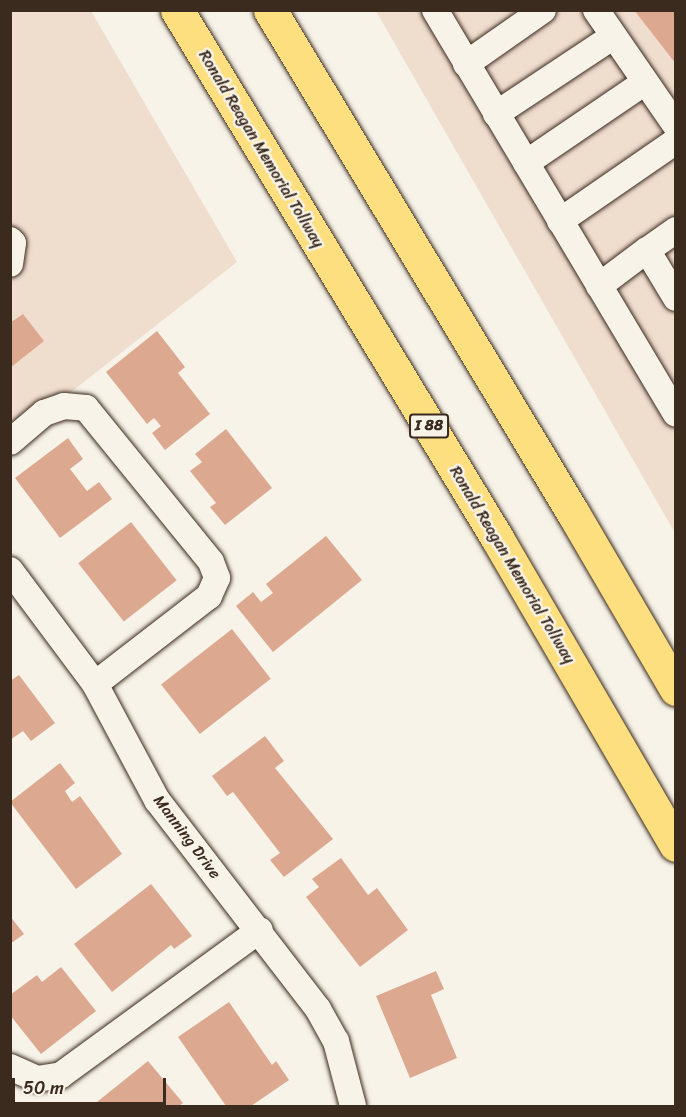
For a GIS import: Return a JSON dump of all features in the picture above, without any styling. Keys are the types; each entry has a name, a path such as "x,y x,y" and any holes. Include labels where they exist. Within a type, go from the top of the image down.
{"highway":[{"name":"Ronald Reagan Memorial Tollway","path":"177,10 497,538 675,845"},
{"path":"270,10 573,513 675,689"}],"street":[{"path":"435,10 675,414"},
{"path":"466,64 543,10"},
{"path":"596,10 675,126"},
{"path":"496,114 614,36"},
{"path":"526,163 645,82"},
{"path":"560,221 675,141"},
{"path":"599,286 675,230"},
{"path":"10,240 13,243 10,264"},
{"path":"647,250 675,298"},
{"path":"10,441 44,413 64,406 86,408 211,562 217,578 210,596 95,684"},
{"name":"Manning Drive","path":"10,570 18,596 95,684 157,800 185,839 260,930 318,1009 331,1033 353,1107"},
{"path":"10,1067 37,1079 61,1075 260,930"}],"shaded area":[{"path":"11,11 91,11 237,262 11,439"},
{"path":"376,11 675,11 675,533"}],"building":[{"path":"634,10 676,10 676,64"},
{"path":"23,314 44,341 10,368 10,323"},
{"path":"157,331 185,367 178,373 210,414 165,450 152,433 161,426 154,418 147,424 106,372"},
{"path":"226,429 272,488 225,525 210,507 216,503 190,471 202,462 195,454"},
{"path":"68,438 83,459 70,469 87,491 99,482 112,499 60,538 15,478"},
{"path":"131,522 177,580 124,622 78,563"},
{"path":"326,536 362,580 273,652 236,606 253,592 261,602 273,593 266,584"},
{"path":"232,629 271,679 200,734 161,684"},
{"path":"19,675 55,723 31,741 23,731 10,740 10,681"},
{"path":"265,736 284,761 275,768 333,839 284,877 270,860 280,853 233,792 227,796 212,776"},
{"path":"60,763 75,783 65,791 72,802 80,796 122,854 76,889 10,802"},
{"path":"341,858 368,895 377,888 408,930 360,967 306,897 319,887 312,879"},
{"path":"151,884 192,936 174,949 171,945 112,992 74,944"},
{"path":"10,916 24,934 10,944"},
{"path":"61,967 96,1011 41,1054 10,1015 10,995 37,975 42,982"},
{"path":"436,971 444,989 431,995 457,1058 410,1078 376,996"},
{"path":"229,1002 272,1065 276,1061 289,1080 251,1106 226,1106 178,1037"},
{"path":"148,1061 183,1103 179,1106 92,1106"}]}
